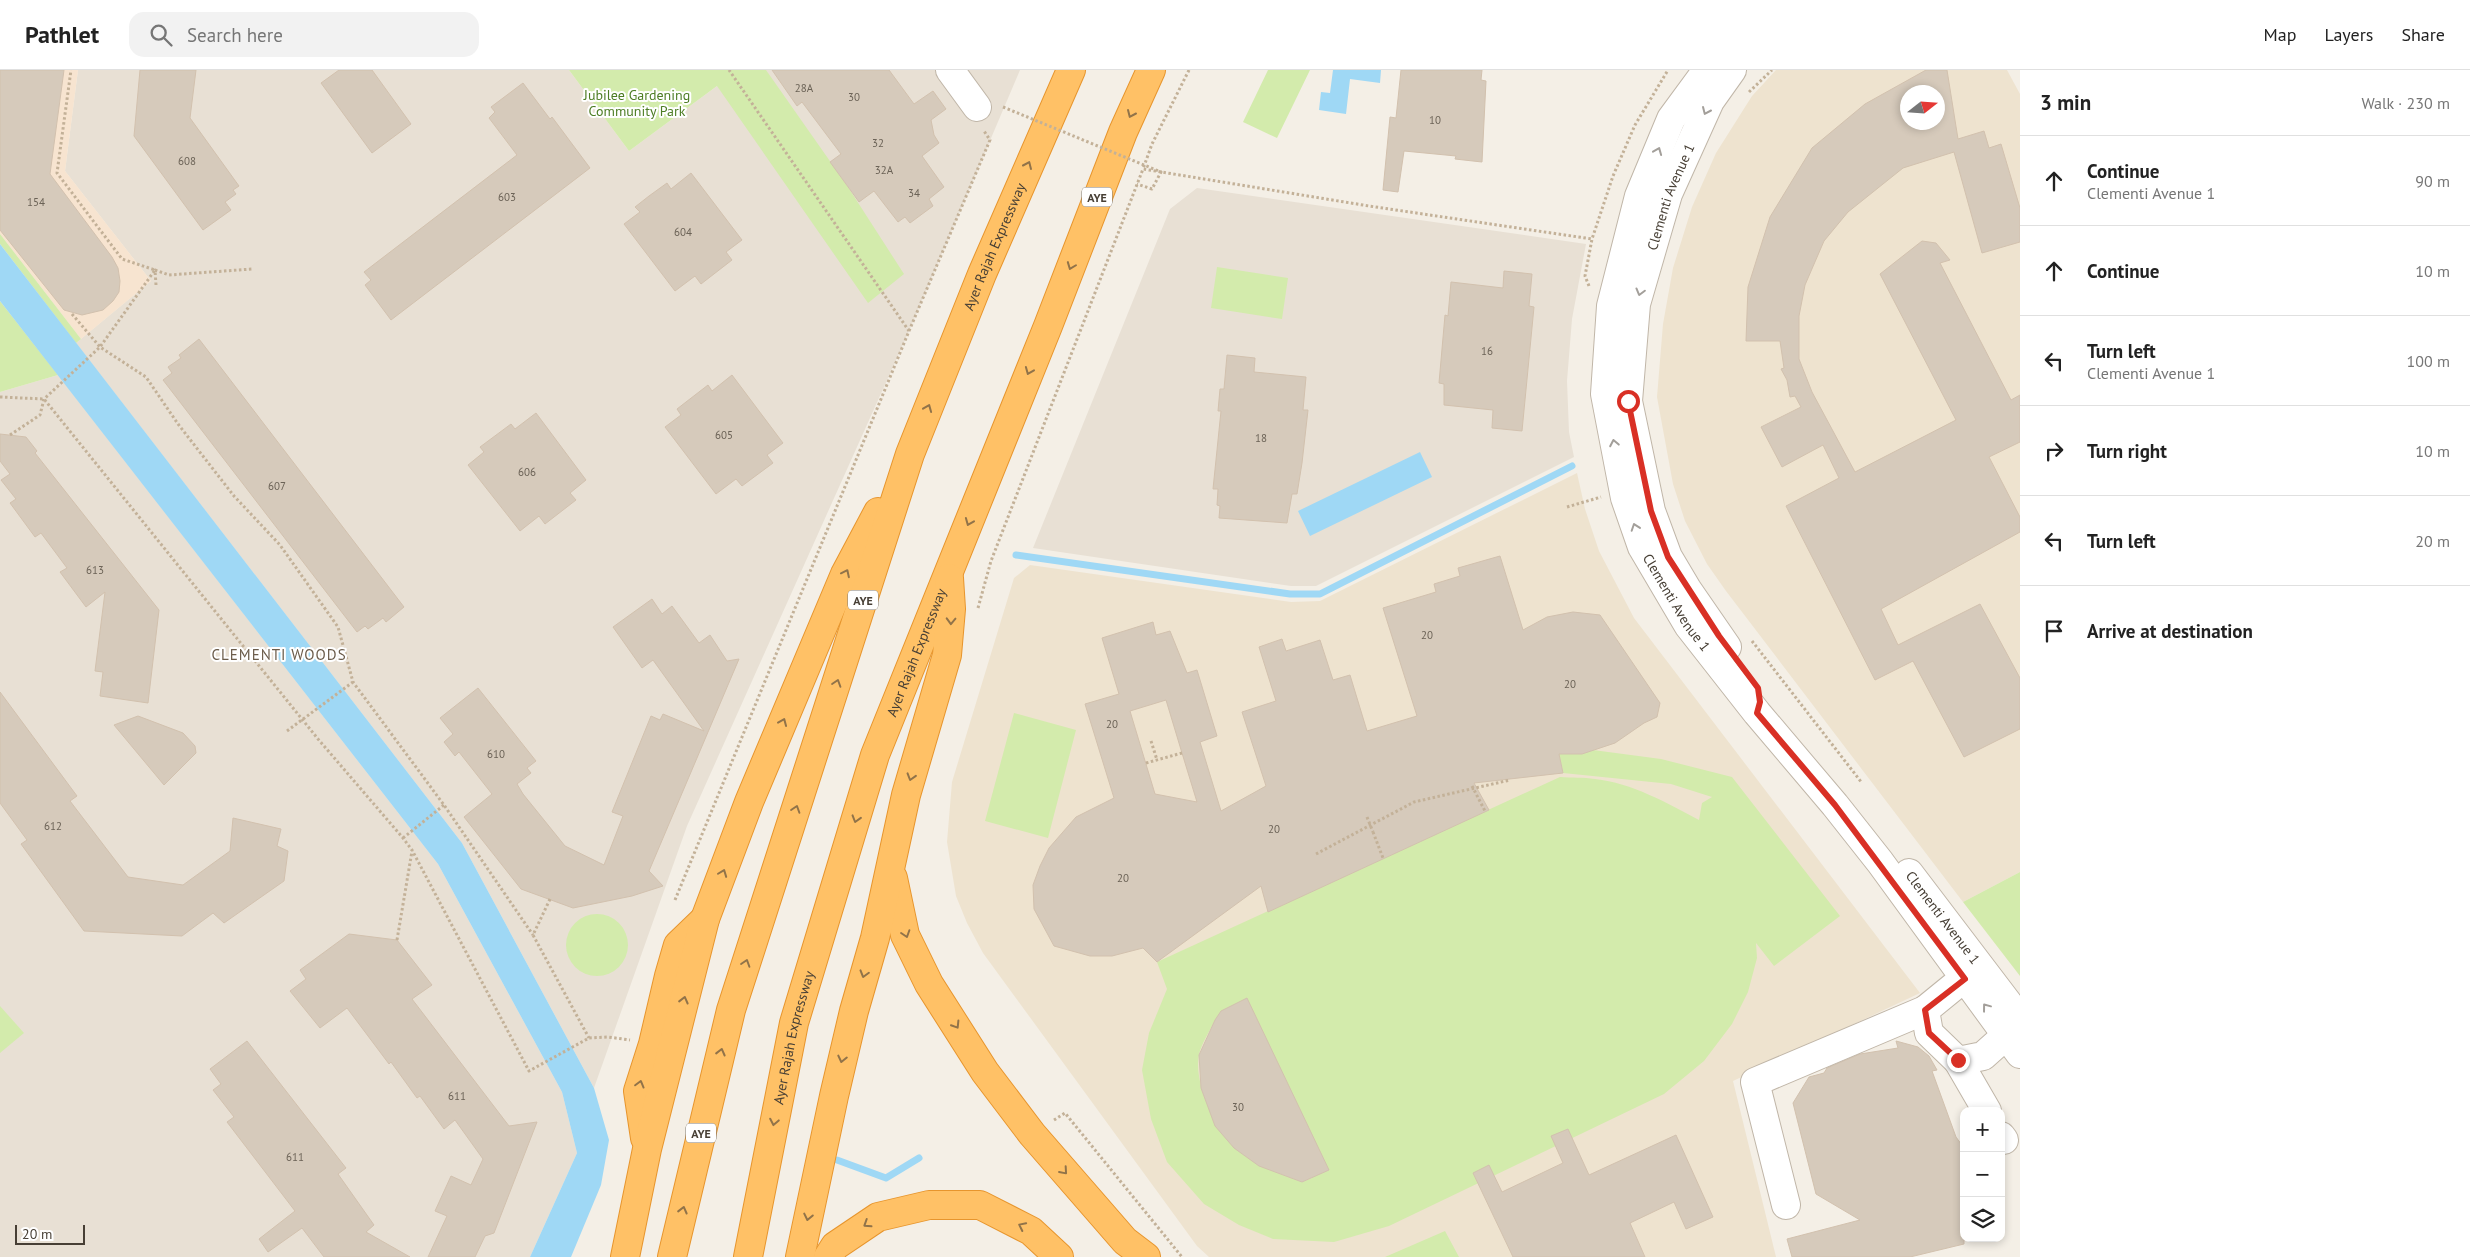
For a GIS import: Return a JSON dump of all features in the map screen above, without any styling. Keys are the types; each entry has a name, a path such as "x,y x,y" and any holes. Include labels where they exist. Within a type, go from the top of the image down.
{"highway":[{"name":"Ayer Rajah Expressway","path":"672,1257 731,1010 910,454 982,274 1071,70"},
{"name":"Ayer Rajah Expressway","path":"748,1257 794,1023 875,755 1123,132 1151,70"},
{"path":"625,1257 647,1149 705,919 749,802 845,574 910,454"},
{"path":"800,1257 836,1086 891,869 906,795 950,641 949,572"},
{"path":"891,869 905,936 929,984 985,1072 1032,1134 1134,1252"},
{"path":"647,1149 638,1091 678,945 705,919"},
{"path":"828,1257 835,1246 878,1217 929,1205 980,1206 1031,1231 1059,1257"}],"street":[{"path":"950,70 986,113"},
{"name":"Clementi Avenue 1","path":"1707,70 1672,119 1639,196 1636,304 1628,401 1651,511 1668,557 1758,701 1835,805 1973,972 2017,1033"},
{"name":"Clementi Avenue 1","path":"1732,70 1710,101 1668,194 1639,245 1611,306 1605,394 1617,497 1656,573 1688,625 1758,701"},
{"path":"1617,497 1638,501 1651,511"},
{"path":"1786,1205 1755,1082 1925,1010 1973,972"},
{"path":"1925,1010 1929,1033 1958,1060 1985,1107"},
{"path":"1958,1060 1983,1056 2017,1033"}],"path":[{"path":"71,70 57,173 122,259 169,275 252,268"},
{"path":"729,70 909,331"},
{"path":"991,562 1152,144 1190,70"},
{"path":"1635,126 1668,70"},
{"path":"1744,100 1772,70"},
{"path":"675,900 909,331 990,140 986,113 1161,172 1152,188 1137,184"},
{"path":"1143,169 1369,206 1592,238"},
{"path":"155,270 156,284"},
{"path":"10,435 40,415 44,399 100,347 155,270"},
{"path":"72,314 100,347 146,377 178,424 234,496 280,545 338,627 352,682 444,805 533,935 589,1038"},
{"path":"0,397 44,399 303,719 403,838 412,850 529,1071 589,1038 608,1037 652,1044"},
{"path":"1567,507 1617,497"},
{"path":"1747,635 1862,783"},
{"path":"288,731 352,682"},
{"path":"1151,742 1157,759"},
{"path":"1146,763 1182,753"},
{"path":"1316,854 1414,802 1510,780"},
{"path":"1472,785 1486,811"},
{"path":"403,838 444,805"},
{"path":"1367,817 1383,858"},
{"path":"397,940 412,850"},
{"path":"533,935 550,898"},
{"path":"1032,1134 1065,1112 1182,1257"}],"shaded area":[{"path":"0,70 78,70 65,171 151,281 81,339 0,234"},
{"path":"78,70 569,70 629,151 732,75 729,70 1020,70 909,331 687,826 594,1088 462,843 76,343 151,281 65,171"},
{"path":"1776,70 2007,70 2020,94 2020,872 1963,902 1726,591 1707,564 1685,521 1673,484 1657,397 1663,324 1673,268 1692,207 1716,153 1752,96"},
{"path":"1197,188 1586,244 1572,319 1567,381 1569,432 1574,457 1316,586 1291,586 1033,548 1170,209"},
{"path":"58,375 438,864 562,1092 577,1153 530,1257 0,1257 0,392"},
{"path":"1577,473 1585,509 1599,551 1634,618 1920,993 1733,1081 1776,1257 1209,1257 1197,1246 983,953 967,923 956,896 947,842 952,782 1014,578 1030,565 1291,602 1320,601"}],"green space":[{"name":"Jubilee Gardening Community Park","path":"569,70 766,70 846,184 904,274 868,303 717,86 629,151"},
{"path":"1268,70 1310,70 1277,138 1243,122"},
{"path":"0,234 81,339 76,343 0,244"},
{"path":"1217,267 1288,278 1282,319 1211,308"},
{"path":"0,301 58,375 0,392"},
{"path":"1014,713 1076,730 1048,838 985,821"},
{"path":"1593,750 1661,759 1732,777 1840,916 1774,966 1756,943 1757,958 1748,992 1732,1024 1704,1061 1664,1094 1389,1226 1334,1242 1273,1239 1239,1225 1204,1204 1167,1162 1151,1119 1142,1070 1149,1033 1167,989 1157,962 1560,777 1591,778 1636,789 1699,820 1702,803 1712,797 1671,784 1563,773 1559,754 1582,754","holes":["1215,1020 1312,1177 1302,1182 1256,1163 1233,1146 1215,1120 1203,1092 1198,1067 1200,1051"]},
{"path":"2020,872 2020,976 1963,902"},
{"path":"591,914 603,914 619,923 626,933 628,945 626,957 619,967 603,976 591,976 580,971 571,962 566,951 566,939 571,928 580,919"},
{"path":"0,1006 24,1033 0,1053"},
{"path":"1445,1231 1459,1257 1385,1257"}],"water":[{"path":"1333,70 1381,70 1380,83 1350,79 1346,114 1319,110 1321,92 1330,93"},
{"path":"0,244 462,843 594,1088 609,1140 601,1185 571,1257 530,1257 577,1153 562,1092 438,864 0,301"},
{"path":"1420,452 1432,477 1310,536 1298,511"}],"building":[{"path":"0,70 64,70 50,174 112,257 118,268 119,292 103,310 82,315 64,310 0,230"},
{"path":"140,70 196,70 190,118 239,186 233,190 236,194 225,202 231,210 203,230 134,136"},
{"path":"339,70 372,70 411,124 372,153 321,83"},
{"path":"772,70 889,70 914,104 933,91 946,109 931,120 934,135 939,143 922,156 944,187 929,199 933,206 910,223 905,217 898,222 874,191 859,202 830,162 841,154 802,102 797,106"},
{"path":"1401,70 1482,70 1481,80 1486,81 1482,162 1455,159 1456,156 1404,151 1398,192 1383,190 1390,117 1396,118"},
{"path":"1926,70 1947,70 1958,139 1984,131 1989,148 2001,144 2020,208 2020,242 1982,253 1954,152 1903,168 1848,212 1824,241 1805,285 1799,316 1799,359 1812,392 1855,472 1956,420 1880,274 1922,241 1936,243 1950,260 1940,263 2011,400 2020,395 2020,442 1989,457 2020,517 2020,532 1881,609 1898,645 1980,604 2020,678 2020,729 1964,757 1913,661 1875,680 1786,506 1839,478 1823,445 1782,467 1761,427 1801,407 1795,396 1790,397 1787,380 1781,369 1784,368 1780,341 1746,341 1748,287 1770,217 1812,148 1865,104"},
{"path":"523,83 550,119 552,117 590,168 391,320 365,285 371,280 364,272 517,155 489,118 495,112 491,107"},
{"path":"691,173 742,240 726,252 732,260 701,284 695,276 675,291 624,224 640,212 635,207 649,196 667,183 671,189"},
{"path":"1504,271 1532,274 1529,306 1534,307 1522,431 1492,428 1493,410 1444,405 1444,384 1439,383 1445,315 1448,316 1451,282 1503,288"},
{"path":"199,339 404,607 386,622 383,618 368,629 365,626 357,632 163,380 172,373 168,367 181,358 179,355"},
{"path":"1227,355 1255,358 1254,372 1306,377 1303,410 1308,410 1302,463 1297,494 1292,494 1287,523 1219,518 1220,506 1217,505 1218,489 1213,489 1221,411 1218,411 1220,389 1224,389"},
{"path":"732,375 783,443 767,455 773,463 742,486 736,479 716,494 665,427 681,415 677,409 686,402 708,385 712,391"},
{"path":"536,413 586,480 570,493 576,500 545,524 539,516 520,531 468,465 484,452 480,447 511,424 515,429"},
{"path":"0,434 26,437 37,451 35,453 159,610 148,703 100,696 103,672 95,671 105,592 86,607 60,572 67,568 41,533 35,537 10,503 16,499 1,480 10,474 0,461"},
{"path":"1500,556 1523,630 1547,617 1573,612 1600,615 1660,703 1657,717 1644,723 1615,743 1582,754 1559,754 1563,773 1474,783 1489,810 1268,912 1261,886 1157,962 1143,948 1112,956 1090,956 1054,946 1034,909 1033,885 1040,866 1049,848 1076,817 1114,798 1085,704 1119,694 1102,638 1153,622 1156,635 1170,631 1187,673 1197,670 1217,736 1200,742 1221,811 1266,786 1242,712 1276,701 1259,647 1282,639 1286,651 1320,640 1333,680 1350,675 1367,731 1417,716 1383,608 1436,592 1434,584 1460,576 1458,568","holes":["1166,700 1197,802 1155,794 1130,711"]},
{"path":"652,599 662,614 672,606 699,643 710,635 727,661 739,659 649,871 663,886 632,896 573,908 521,889 464,817 492,794 459,752 455,756 444,742 453,734 440,718 478,688 536,761 527,768 531,773 517,784 523,794 565,846 604,865 623,816 612,812 651,716 660,720 663,714 704,731 653,660 642,668 613,627"},
{"path":"0,692 77,796 70,801 128,877 183,885 230,851 233,818 281,829 277,846 288,851 284,881 224,923 213,913 182,936 84,931 21,844 27,840 0,803"},
{"path":"138,716 183,733 195,746 196,753 164,785 114,725"},
{"path":"349,934 397,940 432,985 412,999 509,1126 537,1122 494,1233 485,1236 475,1257 428,1257 447,1216 435,1211 451,1176 471,1185 483,1159 455,1120 444,1129 420,1096 417,1098 391,1062 389,1064 347,1008 320,1028 290,991 306,979 300,970"},
{"path":"1247,998 1329,1170 1302,1182 1259,1166 1234,1148 1215,1126 1201,1088 1199,1055 1215,1020 1221,1011"},
{"path":"247,1041 346,1168 338,1174 374,1225 366,1232 410,1257 324,1257 302,1228 268,1252 259,1239 295,1211 227,1122 234,1117 213,1090 221,1084 210,1069"},
{"path":"1896,1041 1918,1047 1929,1056 1937,1070 1932,1071 1956,1137 1960,1142 1960,1242 1964,1242 1964,1244 1910,1257 1792,1257 1787,1239 1860,1220 1816,1194 1793,1103 1809,1077 1824,1073 1827,1068 1860,1054 1898,1048"},
{"path":"1568,1129 1589,1175 1676,1135 1713,1217 1686,1229 1674,1202 1630,1223 1645,1257 1513,1257 1473,1173 1489,1165 1502,1192 1563,1163 1551,1136"}],"waterway":[{"path":"1016,555 1290,594 1320,594 1572,466"},
{"path":"837,1160 886,1178 919,1158"}],"district":[{"name":"CLEMENTI WOODS","path":"279,654"}],"route":[{"path":"1628,401 1651,511 1668,557 1719,636 1758,688 1760,702 1757,713 1835,805 1880,862 1965,979 1925,1010 1929,1033 1958,1060"}]}
